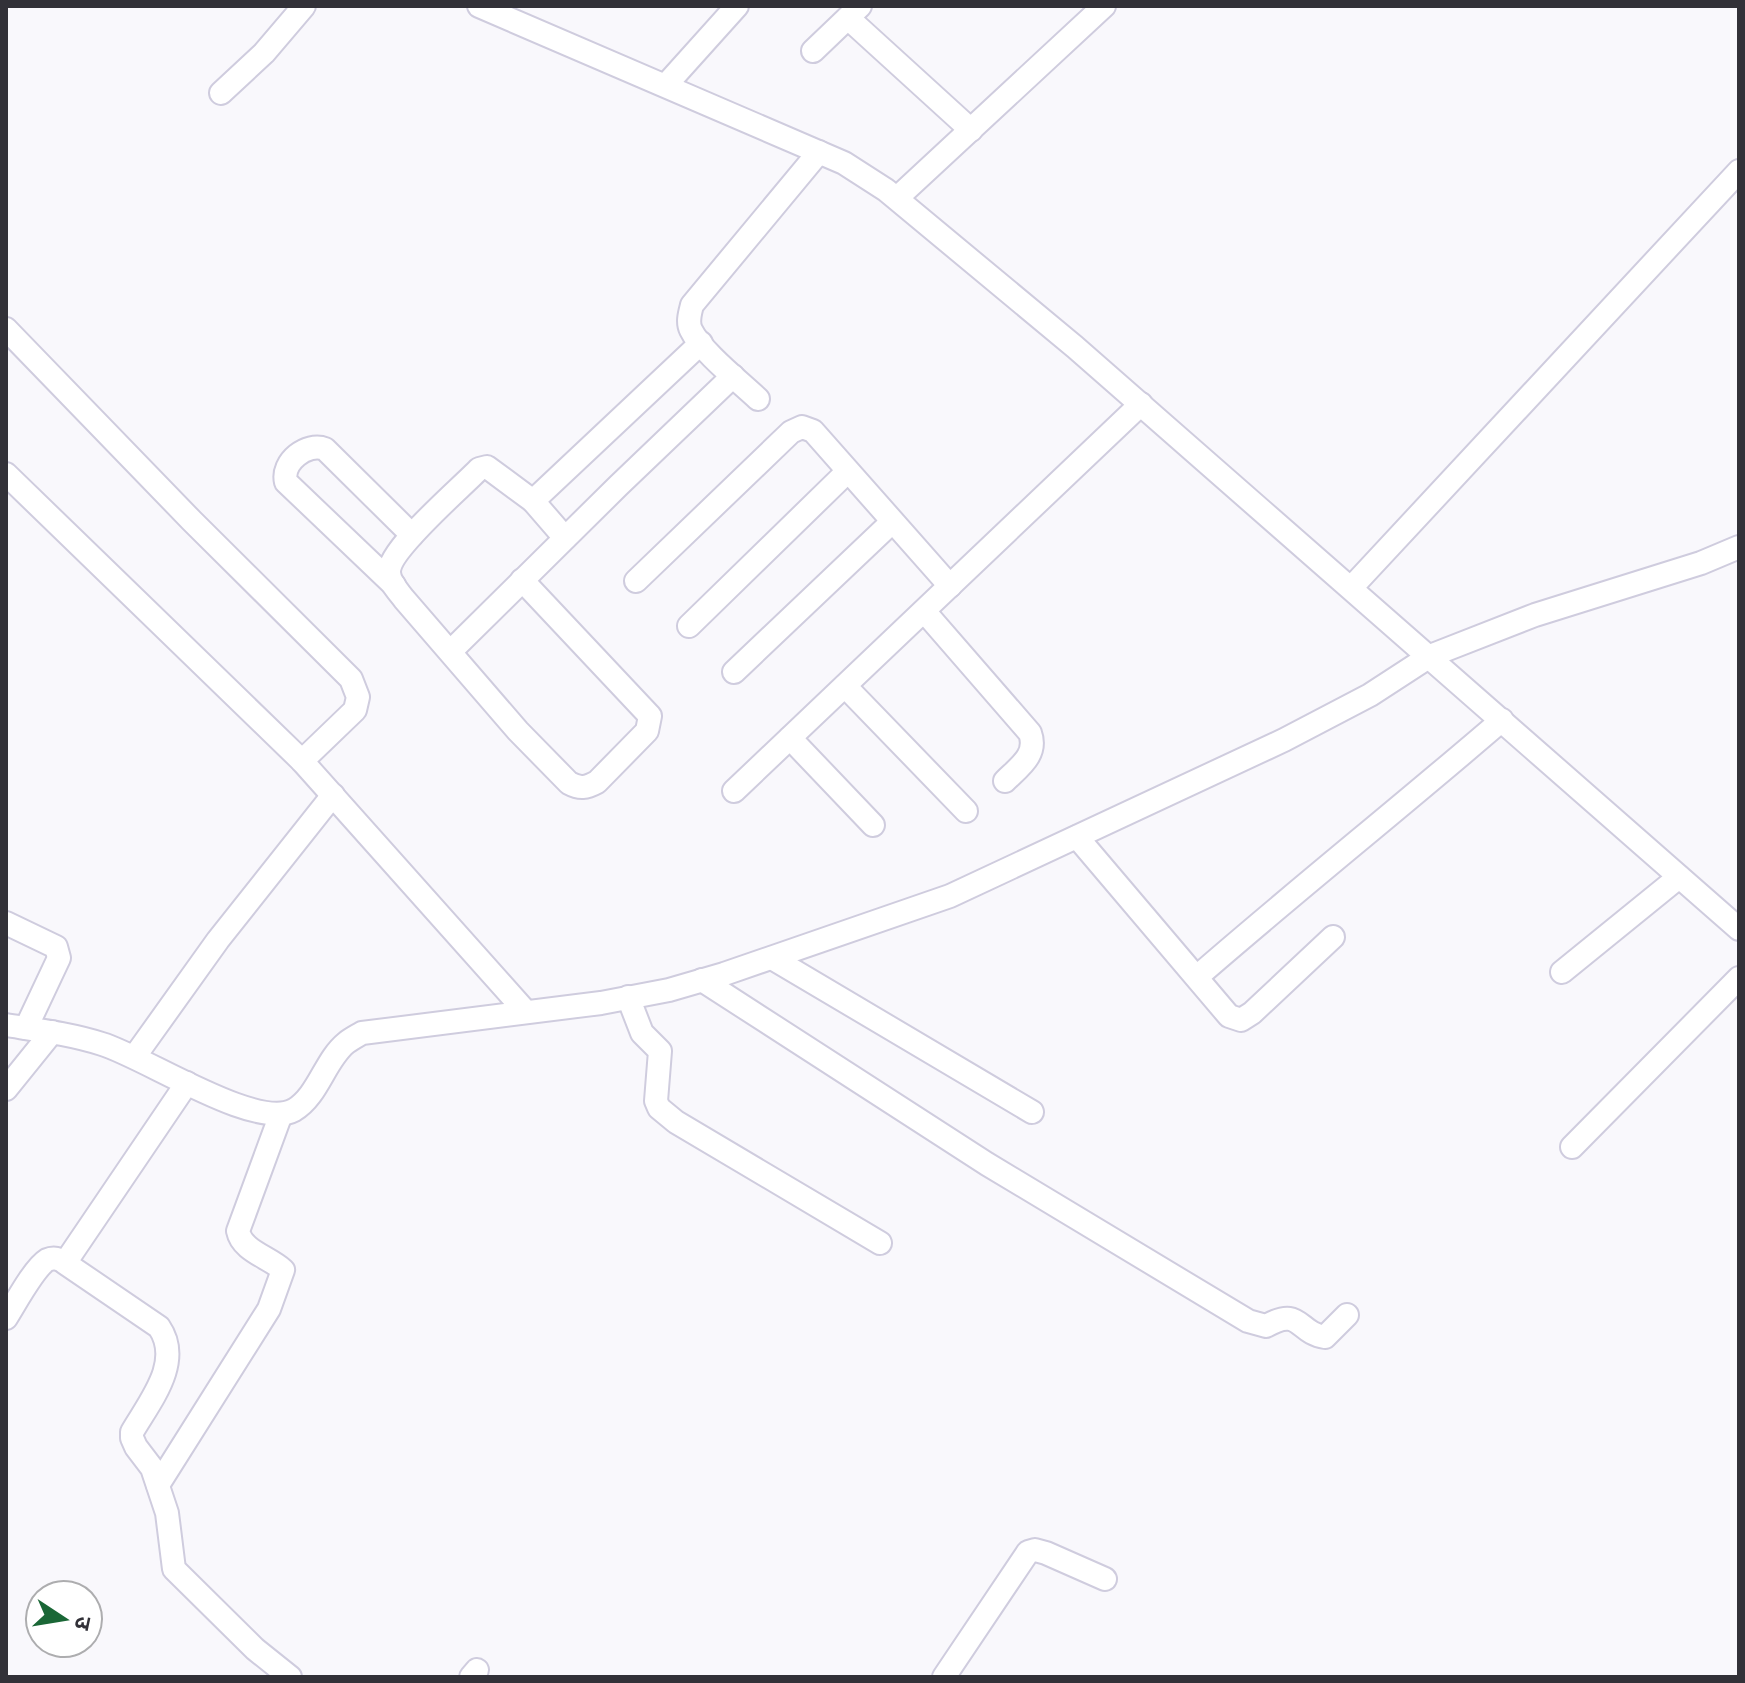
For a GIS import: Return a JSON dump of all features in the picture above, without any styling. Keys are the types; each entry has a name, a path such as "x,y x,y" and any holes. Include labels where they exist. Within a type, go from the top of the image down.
{"street":[{"path":"221,93 264,53 304,6"},
{"path":"479,6 844,163 897,198 1141,404 1739,929"},
{"path":"666,85 737,6"},
{"path":"897,198 1104,6"},
{"path":"813,51 854,12 971,130"},
{"path":"758,399 701,343 691,330 688,318 692,305 819,152"},
{"path":"1351,588 1739,171"},
{"path":"6,329 351,679 358,697 355,710 302,761"},
{"path":"533,501 701,343"},
{"path":"451,651 733,376"},
{"path":"734,791 1141,404"},
{"path":"636,581 791,432 802,427 813,431 950,586"},
{"path":"412,535 325,449 316,445 308,448 289,463 284,474 286,482 394,585 518,731 569,783 578,788 588,787 597,782 647,731 650,716 522,580"},
{"path":"394,585 389,574 390,564 400,548 479,469 487,467 498,473 533,501 565,538"},
{"path":"689,626 847,472"},
{"path":"6,474 302,761 526,1012"},
{"path":"734,672 892,522"},
{"path":"6,923 56,947 59,958 16,1026 102,1044 135,1056 246,1110 268,1115 281,1114 294,1110 305,1100 345,1044 362,1033 669,990 950,896 1284,740 1370,695 1430,656 1535,615 1701,563 1739,547"},
{"path":"924,611 1030,733 1032,751 1005,781"},
{"path":"845,686 966,811"},
{"path":"1198,976 1502,720"},
{"path":"790,738 873,825"},
{"path":"135,1056 218,940 333,795"},
{"path":"1077,837 1229,1016 1241,1020 1252,1013 1333,937"},
{"path":"1562,972 1679,877"},
{"path":"772,958 1032,1112"},
{"path":"1572,1147 1739,978"},
{"path":"702,980 987,1164 1248,1321 1266,1326 1281,1317 1290,1318 1325,1337 1347,1315"},
{"path":"628,997 642,1033 660,1051 655,1087 659,1108 676,1122 880,1243"},
{"path":"6,1089 52,1032"},
{"path":"65,1262 187,1083"},
{"path":"158,1485 269,1309 282,1279 283,1270 247,1246 240,1239 238,1231 281,1114"},
{"path":"6,1318 41,1265 58,1258 159,1327 166,1337 167,1369 132,1432 132,1438 152,1468 167,1513 174,1569 255,1649 290,1677"},
{"path":"944,1677 1028,1552 1046,1553 1105,1579"}]}
